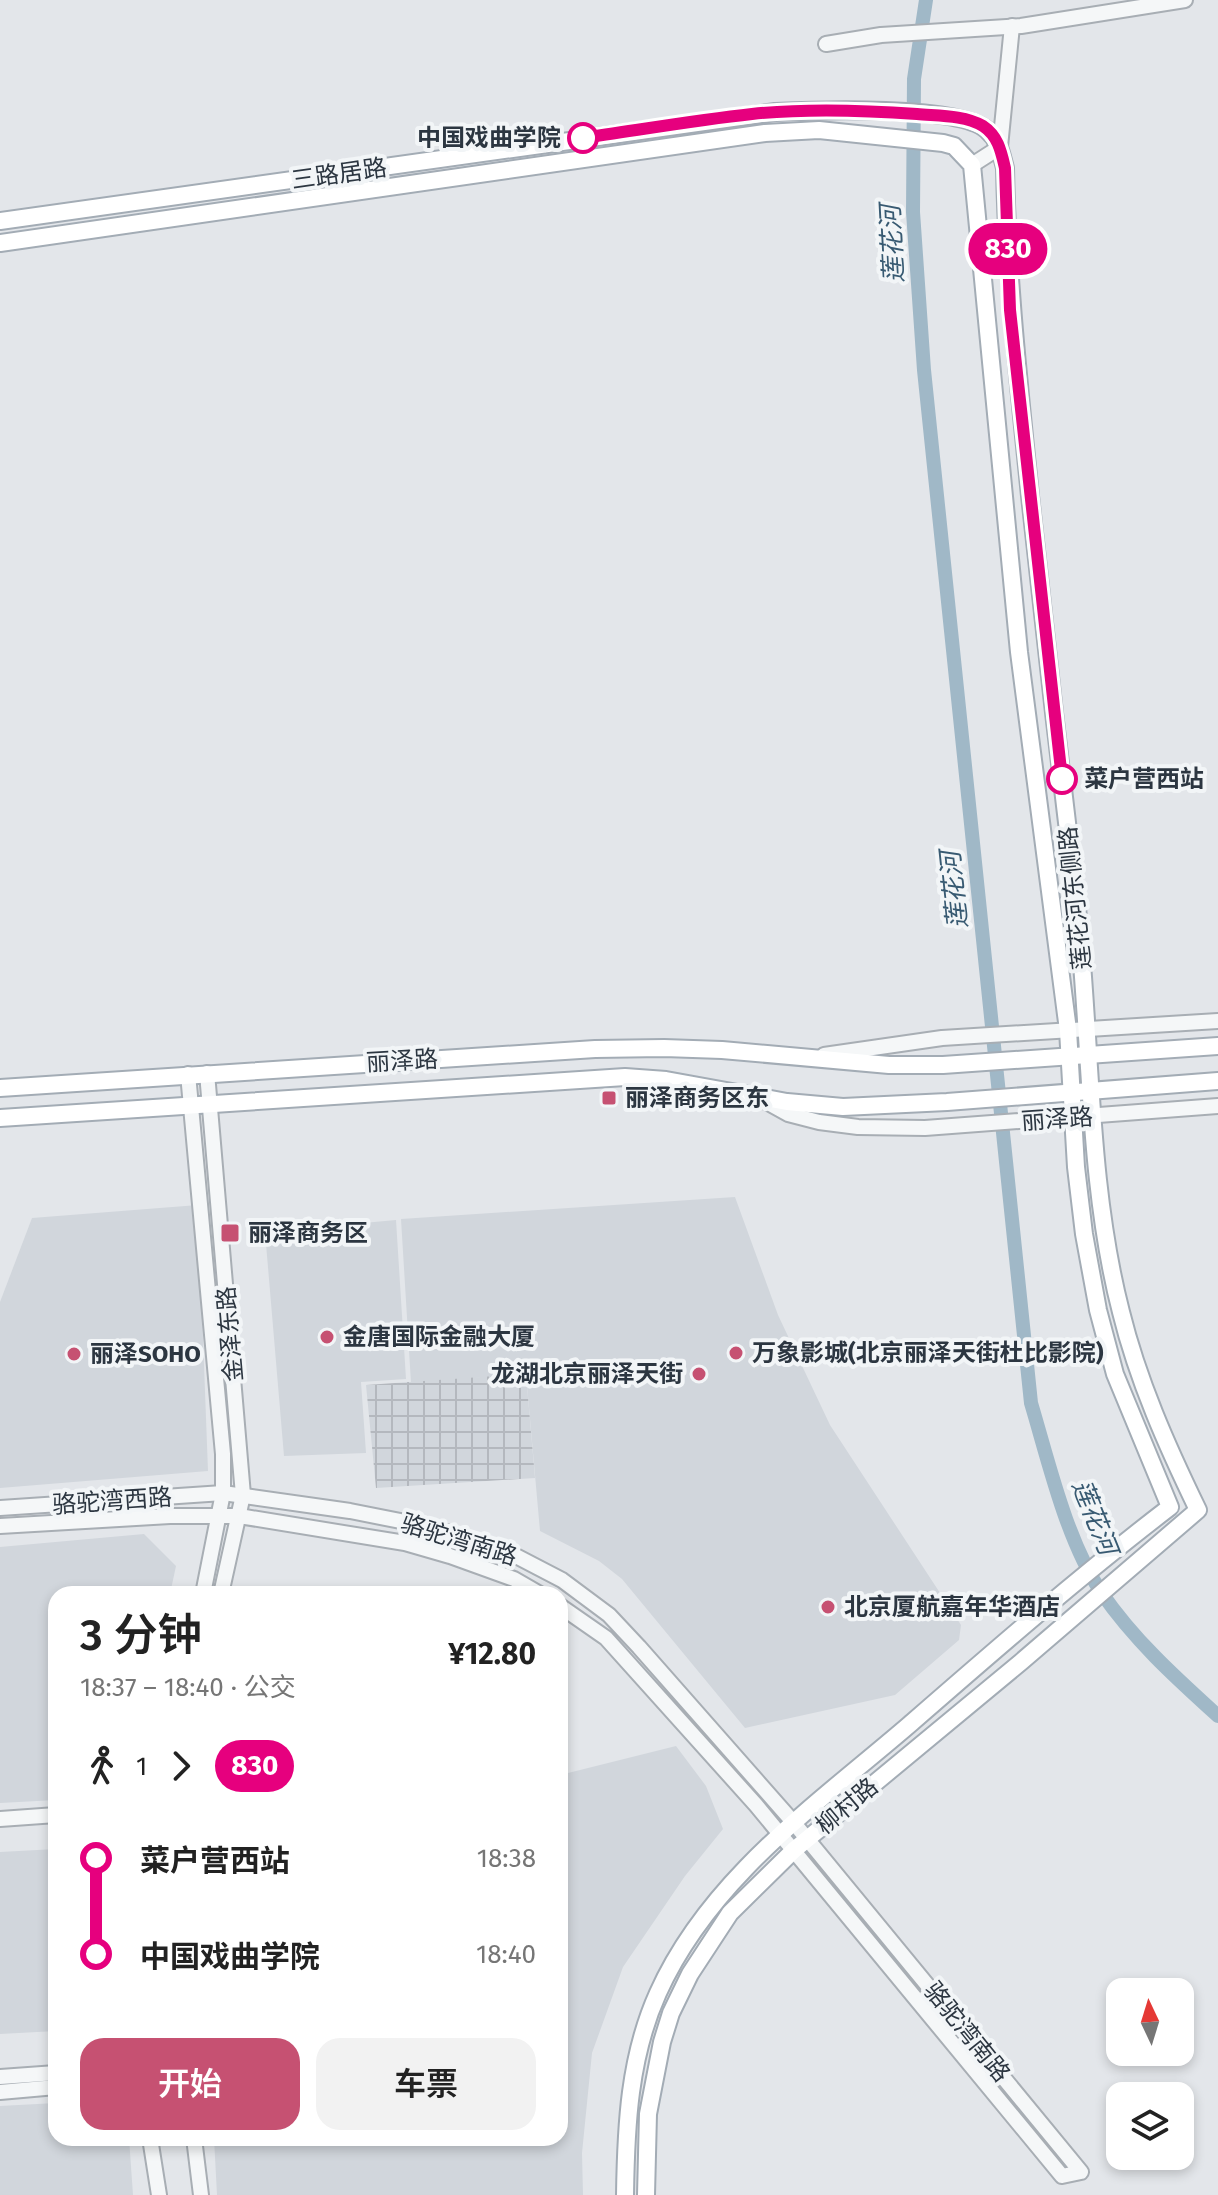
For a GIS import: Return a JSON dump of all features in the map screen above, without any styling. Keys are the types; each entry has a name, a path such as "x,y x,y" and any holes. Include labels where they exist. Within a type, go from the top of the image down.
{"main road":[{"name":"三路居路","path":"0,221 752,114 870,110 946,116 979,124 993,135 1000,147"},
{"name":"三路居路","path":"0,243 733,136 819,130 943,143 954,146 972,165"},
{"name":"莲花河东侧路","path":"1000,147 1005,168 1010,310 1077,909 1107,1242 1121,1313 1151,1407 1198,1510"},
{"name":"莲花河东侧路","path":"972,165 1019,652 1068,1030 1071,1092 1066,1119 1098,1310 1115,1374 1170,1507"},
{"name":"丽泽路","path":"0,1088 636,1048 722,1050 889,1065 943,1065 1218,1046"},
{"name":"丽泽路","path":"0,1118 625,1077 666,1080 757,1097 843,1107 1218,1081"},
{"name":"柳村路","path":"625,2195 626,2134 633,2075 648,2016 679,1953 710,1909 730,1884 781,1834 1108,1555 1170,1507"},
{"name":"柳村路","path":"646,2195 650,2094 662,2042 671,2013 690,1974 730,1913 794,1850 1198,1510"}],"street":[{"path":"826,44 881,35 1012,26 1185,0"},
{"path":"972,165 1000,147 1012,26"},
{"name":"丽泽路","path":"804,1058 942,1038 1218,1021"},
{"name":"金泽东路","path":"207,1073 243,1495 223,1586"},
{"name":"金泽东路","path":"188,1074 223,1454 220,1515 205,1586"},
{"name":"丽泽路","path":"757,1097 788,1114 858,1127 951,1127 1218,1106"},
{"name":"骆驼湾南路","path":"223,1493 350,1511 431,1527 510,1553 584,1594 609,1615 808,1839 1081,2172 1062,2176 781,1834 606,1638 568,1612"},
{"name":"骆驼湾西路","path":"0,1508 223,1493"},
{"name":"骆驼湾南路","path":"220,1515 405,1543 450,1556 526,1586"},
{"name":"骆驼湾西路","path":"0,1526 220,1515"},
{"path":"0,1819 48,1816"},
{"path":"0,2077 48,2074"},
{"path":"0,2092 48,2088"},
{"path":"151,2146 159,2195"},
{"path":"195,2146 201,2195"}],"shaded area":[{"path":"735,1197 778,1315 830,1425 961,1625 959,1640 895,1695 745,1728 622,1579 599,1561 540,1531 526,1374 411,1383 401,1219"},
{"name":"丽泽SOHO","path":"198,1205 208,1471 0,1488 0,1302 32,1218"},
{"name":"金唐国际金融大厦","path":"396,1220 406,1379 361,1382 366,1453 284,1456 265,1232"},
{"path":"526,1374 535,1478 376,1488 366,1385"},
{"path":"144,1534 176,1566 172,1586 48,1586 48,1800 0,1803 0,1547"},
{"path":"676,1746 706,1786 723,1829 685,1876 623,1967 592,2053 582,2153 583,2195 217,2195 214,2146 568,2146 568,1773"},
{"path":"48,1849 48,2031 0,2034 0,1852"},
{"path":"48,2103 48,2146 130,2146 133,2195 0,2195 0,2106"}],"waterway":[{"name":"莲花河","path":"926,0 914,79 913,212 924,370 1031,1403 1068,1525 1101,1592 1141,1642 1218,1716"}],"bus line":[{"name":"830","path":"583,138 752,114 830,110 870,110 961,118 979,124 993,135 1000,147 1005,168 1010,310 1062,779"}],"place":[{"name":"中国戏曲学院","path":"583,138"},
{"name":"菜户营西站","path":"1062,779"},
{"name":"丽泽商务区东","path":"609,1098"},
{"name":"丽泽商务区","path":"230,1233"},
{"name":"金唐国际金融大厦","path":"327,1337"},
{"name":"万象影城(北京丽泽天街杜比影院)","path":"736,1353"},
{"name":"丽泽SOHO","path":"74,1354"},
{"name":"龙湖北京丽泽天街","path":"699,1374"},
{"name":"北京厦航嘉年华酒店","path":"828,1607"}]}
